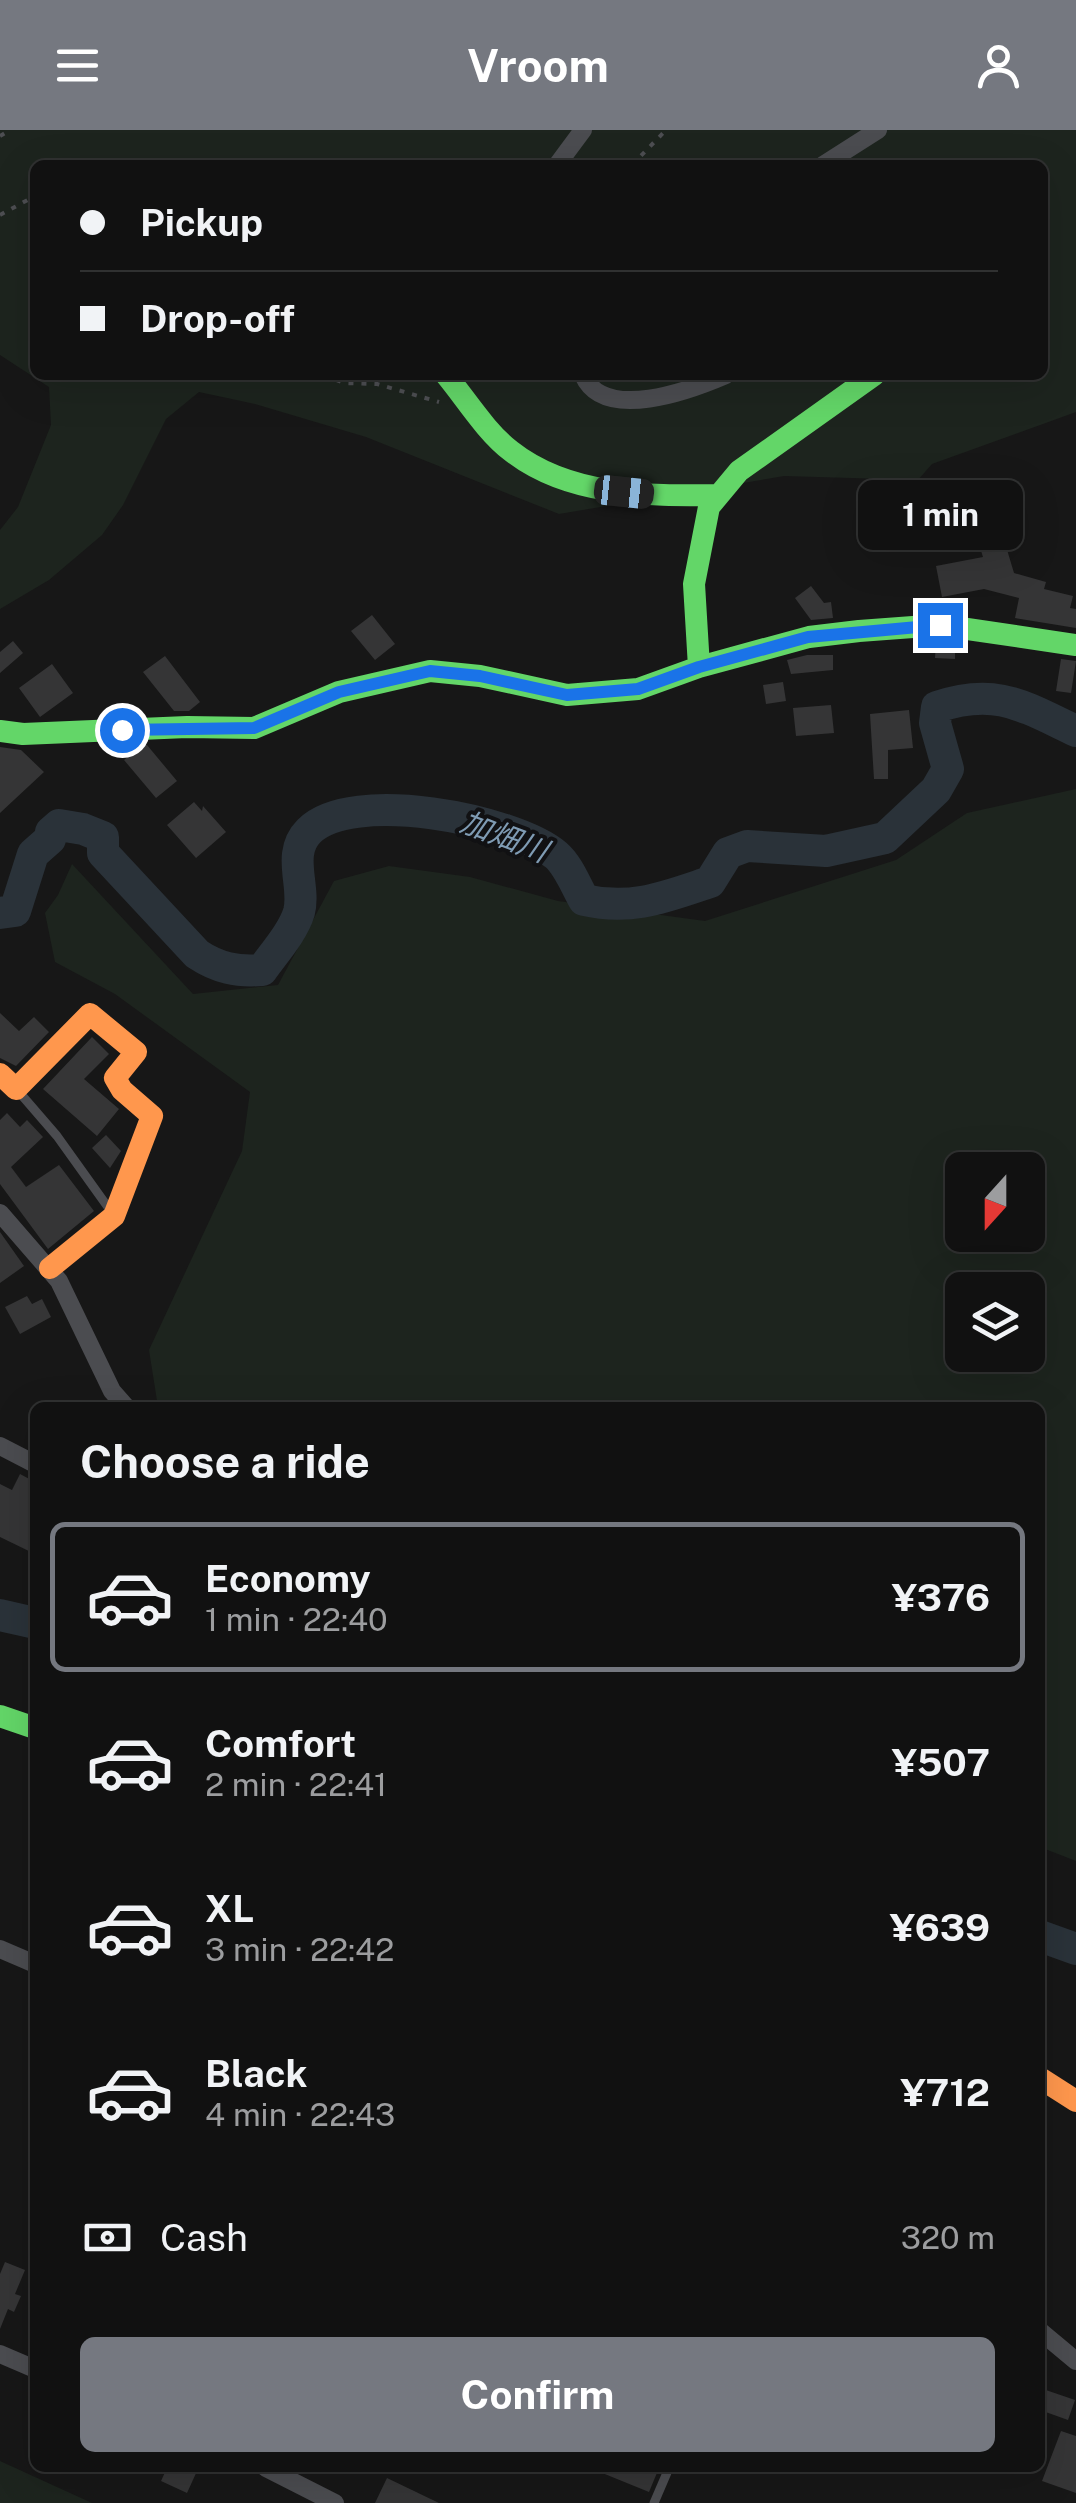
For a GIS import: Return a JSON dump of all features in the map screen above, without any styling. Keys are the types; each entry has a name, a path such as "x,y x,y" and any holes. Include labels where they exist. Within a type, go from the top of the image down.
{"street":[{"path":"561,160 583,130"},
{"path":"831,160 878,130"},
{"path":"450,380 508,450 544,474 624,492 717,495"},
{"path":"587,380 594,390 629,400 684,393 714,380"},
{"path":"699,667 694,584 709,507 739,471 772,444 826,412 868,380"},
{"path":"0,731 23,734 187,726 254,728 339,692 430,671 480,676 567,695 638,689 699,667 808,637 940,625 1076,645"},
{"path":"8,1081 90,1014 136,1052 114,1078 152,1116 114,1216 50,1268"},
{"path":"0,1213 50,1268 112,1391 122,1402"},
{"path":"0,1446 30,1461"},
{"path":"0,1716 30,1726"},
{"path":"0,1948 30,1962"},
{"path":"1045,2081 1076,2101"},
{"path":"1045,2335 1076,2360"},
{"path":"0,2354 30,2367"},
{"path":"274,2472 335,2503"}],"lane":[{"path":"8,1081 58,1136 114,1216"},
{"path":"654,2503 667,2472"}],"path":[{"path":"0,136 10,130"},
{"path":"637,160 666,130"},
{"path":"0,215 30,199"},
{"path":"336,380 378,384 438,402"}],"shaded area":[{"path":"0,130 1076,130 1076,412 932,464 918,480 784,476 559,514 366,437 199,392 166,419 123,505 102,535 49,580 0,609 0,530 18,507 51,425 49,387 38,380 1048,380 1048,160 30,160 30,375 0,355"},
{"path":"1076,789 1076,1861 1045,1849 1045,1402 157,1402 149,1350 242,1151 250,1092 115,994 55,962 45,913 72,864 193,994 278,985 334,881 389,866 470,877 558,901 705,921 896,860 967,813"},
{"path":"0,2461 92,2503 0,2503"}],"building":[{"path":"1002,533 1014,573 1046,582 1044,589 1073,596 1070,608 1076,609 1076,628 1015,618 1019,598 984,589 942,597 936,566 983,557 978,541"},
{"path":"811,586 824,603 831,602 833,618 811,620 795,598"},
{"path":"372,615 395,644 375,660 351,631"},
{"path":"13,641 23,653 0,673 0,652"},
{"path":"936,642 955,644 955,659 935,658"},
{"path":"833,655 833,670 791,674 787,660"},
{"path":"165,656 200,702 189,711 174,711 143,672"},
{"path":"1061,659 1076,661 1071,693 1056,691"},
{"path":"52,664 73,693 40,717 19,688"},
{"path":"783,682 786,701 766,704 763,685"},
{"path":"831,705 834,733 796,736 793,708"},
{"path":"909,710 913,748 888,750 888,779 874,779 870,714"},
{"path":"147,745 177,781 156,798 124,760"},
{"path":"0,747 21,750 44,772 0,813"},
{"path":"194,802 202,811 203,806 226,832 196,858 167,825"},
{"path":"0,1013 19,1031 34,1017 49,1032 16,1066 0,1058"},
{"path":"92,1037 109,1054 84,1079 119,1109 97,1136 43,1089"},
{"path":"7,1113 20,1127 27,1120 43,1137 11,1167 26,1187 59,1165 94,1211 48,1249 0,1184 0,1120"},
{"path":"106,1135 121,1151 110,1168 92,1148"},
{"path":"0,1232 24,1266 0,1283"},
{"path":"27,1296 32,1304 42,1299 51,1317 20,1334 5,1307"},
{"path":"20,1474 30,1479 30,1552 0,1537 0,1484 12,1490"},
{"path":"5,2262 25,2270 15,2294 21,2296 14,2312 8,2309 0,2329 0,2274"},
{"path":"1045,2390 1075,2400 1068,2420 1045,2412"},
{"path":"1061,2431 1076,2436 1076,2493 1042,2481"},
{"path":"165,2472 197,2472 187,2493 161,2481"},
{"path":"600,2472 657,2472 649,2492"},
{"path":"387,2478 439,2503 375,2503"}],"waterway":[{"name":"加畑川","path":"0,913 15,911 33,854 50,839 51,832 59,825 83,829 103,837 103,853 197,954 228,968 262,970 288,935 299,912 298,860 302,840 330,818 394,810 470,820 535,842 556,855 584,900 633,903 710,882 728,853 747,846 826,851 885,838 936,790 948,769 935,723 937,707 993,699 1024,707 1076,731"},
{"path":"0,1615 30,1622"},
{"path":"1045,1938 1076,1949"}],"traffic: fast":[{"path":"450,380 502,443 533,466 557,477 609,490 717,495"},
{"path":"699,667 694,584 709,507 739,471 867,380"},
{"path":"0,731 23,734 254,728 339,692 430,671 480,676 567,695 638,689 699,667 809,637 859,631 940,625 1076,645"},
{"path":"0,1716 30,1726"}],"traffic: slow":[{"path":"0,1074 16,1089 90,1014 136,1052 115,1078 122,1090 152,1116 114,1216 50,1268"},
{"path":"1045,2081 1076,2101"}],"route":[{"path":"122,730 187,726 254,728 339,692 430,671 480,676 567,695 638,689 699,667 808,637 940,625"}]}
